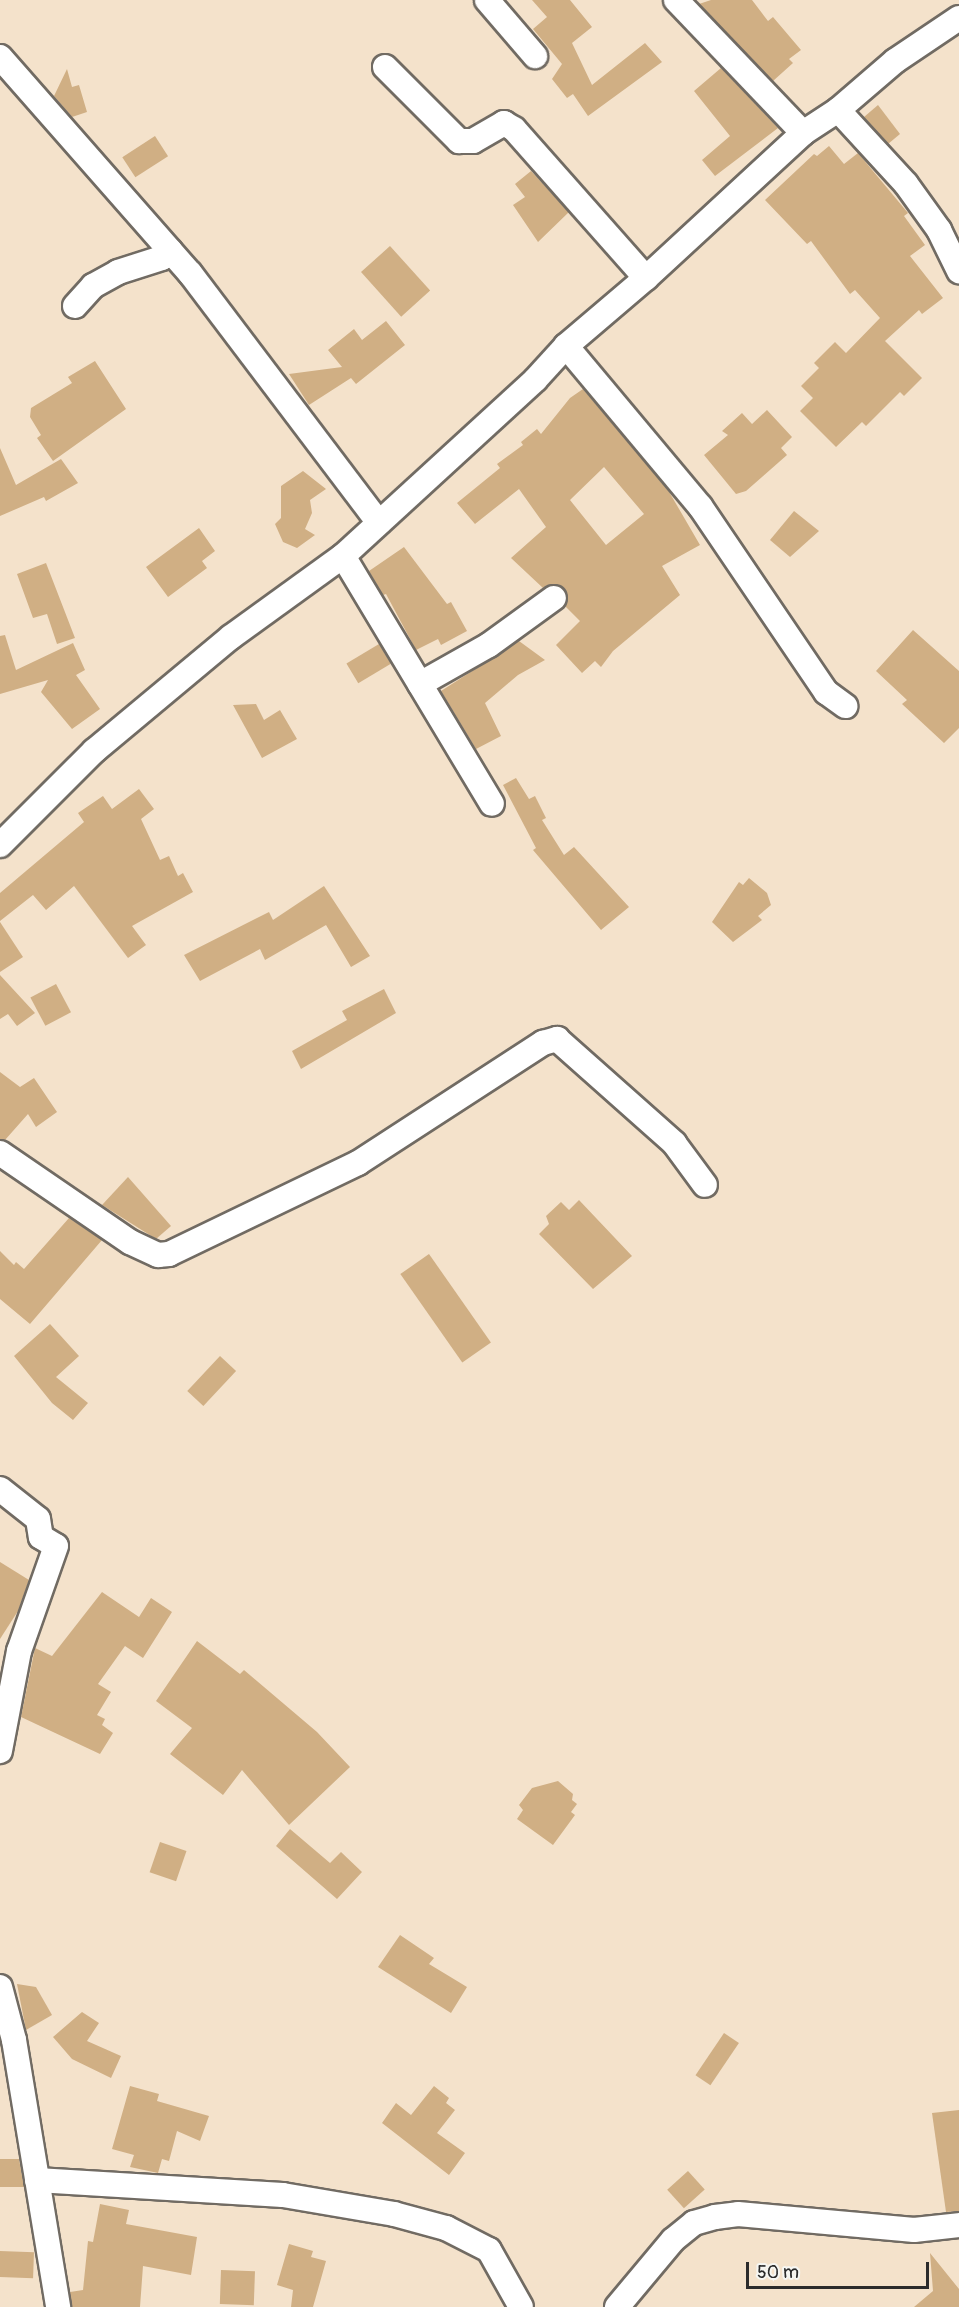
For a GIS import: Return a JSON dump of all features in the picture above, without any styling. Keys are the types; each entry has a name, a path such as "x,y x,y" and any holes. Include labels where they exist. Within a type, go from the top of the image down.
{"street":[{"path":"487,0 535,56"},
{"path":"676,0 803,133"},
{"path":"0,845 94,751 231,637 343,556 535,380 566,346 646,278 803,133 838,111 895,61 956,27"},
{"path":"0,57 170,251 379,523"},
{"path":"386,67 459,141 473,141 504,123 514,129 646,278"},
{"path":"838,111 906,184 939,230 959,271"},
{"path":"75,306 93,286 118,272 162,258 170,251"},
{"path":"566,346 700,506 826,692 845,706"},
{"path":"343,556 492,804"},
{"path":"420,684 489,645 554,598"},
{"path":"0,1153 130,1242 158,1255 169,1254 358,1163 543,1043 557,1039 674,1143 705,1185"},
{"path":"0,1489 38,1519 40,1537 56,1546 19,1651 0,1751"},
{"path":"0,1987 14,2040 58,2307"},
{"path":"37,2180 283,2195 394,2214 446,2228 489,2250 521,2307"},
{"path":"617,2307 672,2240 694,2223 715,2217 738,2214 914,2230 959,2225"}],"building":[{"path":"532,0 570,0 592,27 572,43 592,85 645,43 662,62 588,116 573,94 567,98 552,79 562,64 533,29 547,17"},
{"path":"711,0 752,0 768,21 773,17 801,50 789,59 793,63 773,81 699,4"},
{"path":"721,68 778,128 715,176 702,160 730,136 694,91"},
{"path":"67,69 72,87 79,85 87,112 72,117 54,96"},
{"path":"878,105 900,134 888,144 864,117"},
{"path":"155,136 168,156 135,177 122,157"},
{"path":"829,146 844,164 858,153 908,213 904,216 925,245 910,256 943,298 922,314 919,310 885,341 922,378 904,396 900,392 866,426 862,422 836,447 800,411 813,398 801,386 819,368 814,363 835,342 846,353 880,318 855,290 850,294 811,241 807,244 765,200 814,154 817,156"},
{"path":"531,171 569,212 538,242 513,205 525,197 515,184"},
{"path":"390,246 430,291 401,317 361,272"},
{"path":"386,321 405,345 356,384 351,378 309,405 289,374 342,367 328,350 354,329 362,340"},
{"path":"95,361 126,409 53,461 37,438 41,435 30,417 31,408 72,383 68,377"},
{"path":"583,389 668,490 700,545 662,566 680,595 613,651 601,667 595,661 582,673 556,645 580,621 565,606 566,590 553,584 543,588 511,558 546,527 519,489 475,524 457,503 500,468 497,464 523,445 521,442 537,429 541,434 570,398","holes":["604,467 644,514 606,545 570,500"]},
{"path":"767,410 792,437 781,448 787,455 746,491 736,494 704,455 728,435 722,431 742,413 752,424"},
{"path":"0,448 16,485 61,459 78,483 46,501 44,497 0,516"},
{"path":"303,471 326,489 310,500 312,513 305,529 315,535 297,548 283,542 275,524 281,518 281,486"},
{"path":"794,511 819,531 790,557 770,540"},
{"path":"199,528 215,551 202,561 207,568 168,597 146,567"},
{"path":"404,547 447,604 451,602 467,631 441,645 438,639 416,650 386,594 383,595 369,571"},
{"path":"46,563 75,638 57,644 47,614 33,618 17,574"},
{"path":"913,630 959,671 959,728 944,743 902,704 907,700 876,671"},
{"path":"5,635 16,670 73,643 85,670 76,675 100,709 72,729 41,692 48,680 0,694 0,636"},
{"path":"519,641 545,660 518,675 485,703 501,736 476,749 441,691"},
{"path":"379,644 391,664 358,683 346,664"},
{"path":"256,704 264,720 280,710 297,739 262,758 233,705"},
{"path":"516,778 529,799 535,796 546,818 542,820 564,855 574,847 629,907 601,930 533,850 536,848 503,785"},
{"path":"139,789 154,809 141,819 160,860 169,856 178,876 183,873 193,892 132,926 146,945 128,958 74,886 46,910 33,895 0,921 0,893 84,822 78,813 103,796 112,809"},
{"path":"749,878 767,893 771,905 758,916 762,920 733,942 712,922 739,882 743,885"},
{"path":"324,886 370,956 351,967 326,925 265,960 260,949 200,981 184,955 269,912 273,920"},
{"path":"0,922 23,957 0,972"},
{"path":"0,975 35,1013 17,1026 8,1014 0,1019"},
{"path":"56,984 71,1012 45,1026 30,998"},
{"path":"384,989 396,1013 301,1069 292,1051 347,1020 342,1011"},
{"path":"0,1072 20,1087 34,1078 57,1112 36,1127 28,1114 5,1140 0,1139"},
{"path":"128,1177 171,1226 156,1239 102,1205"},
{"path":"579,1200 632,1256 593,1289 539,1234 549,1224 546,1216 561,1202 569,1210"},
{"path":"69,1218 102,1240 30,1324 0,1299 0,1251 14,1265 16,1262 24,1269"},
{"path":"429,1254 491,1342 462,1363 400,1274"},
{"path":"50,1324 79,1356 56,1377 88,1403 73,1420 52,1403 14,1356"},
{"path":"220,1356 236,1371 203,1406 187,1391"},
{"path":"0,1562 29,1580 18,1611 0,1639"},
{"path":"102,1592 139,1617 151,1598 172,1612 143,1658 125,1646 98,1684 111,1692 97,1715 105,1719 102,1725 113,1733 100,1754 21,1717 35,1648 52,1656"},
{"path":"197,1641 240,1674 244,1670 317,1732 350,1767 289,1825 242,1770 223,1795 170,1754 192,1728 156,1701"},
{"path":"558,1781 573,1794 572,1800 577,1804 571,1812 575,1815 553,1845 517,1819 523,1810 519,1805 532,1788"},
{"path":"290,1829 330,1863 341,1852 362,1872 337,1899 276,1846"},
{"path":"160,1842 186,1851 176,1881 150,1872"},
{"path":"400,1935 434,1958 429,1964 467,1987 451,2013 378,1967"},
{"path":"17,1984 36,1987 52,2015 26,2030"},
{"path":"82,2012 99,2023 87,2041 121,2056 111,2078 72,2059 53,2037"},
{"path":"724,2033 739,2043 710,2085 695,2075"},
{"path":"130,2086 159,2094 157,2101 209,2116 200,2141 177,2131 169,2161 162,2159 158,2173 130,2167 134,2155 112,2149"},
{"path":"434,2086 449,2098 446,2103 455,2110 437,2133 465,2153 449,2175 382,2123 396,2103 411,2115"},
{"path":"959,2110 959,2211 946,2212 932,2113"},
{"path":"0,2159 19,2159 24,2187 0,2187"},
{"path":"688,2171 705,2190 684,2208 667,2190"},
{"path":"100,2204 129,2210 126,2224 197,2237 191,2275 143,2266 140,2307 72,2307 70,2292 83,2290 88,2241 93,2242"},
{"path":"289,2244 313,2251 311,2257 326,2261 313,2307 291,2307 293,2290 277,2285"},
{"path":"0,2251 34,2252 33,2278 0,2277"},
{"path":"930,2253 959,2289 959,2307 914,2307 933,2291"},
{"path":"221,2270 255,2271 254,2305 220,2304"}]}
